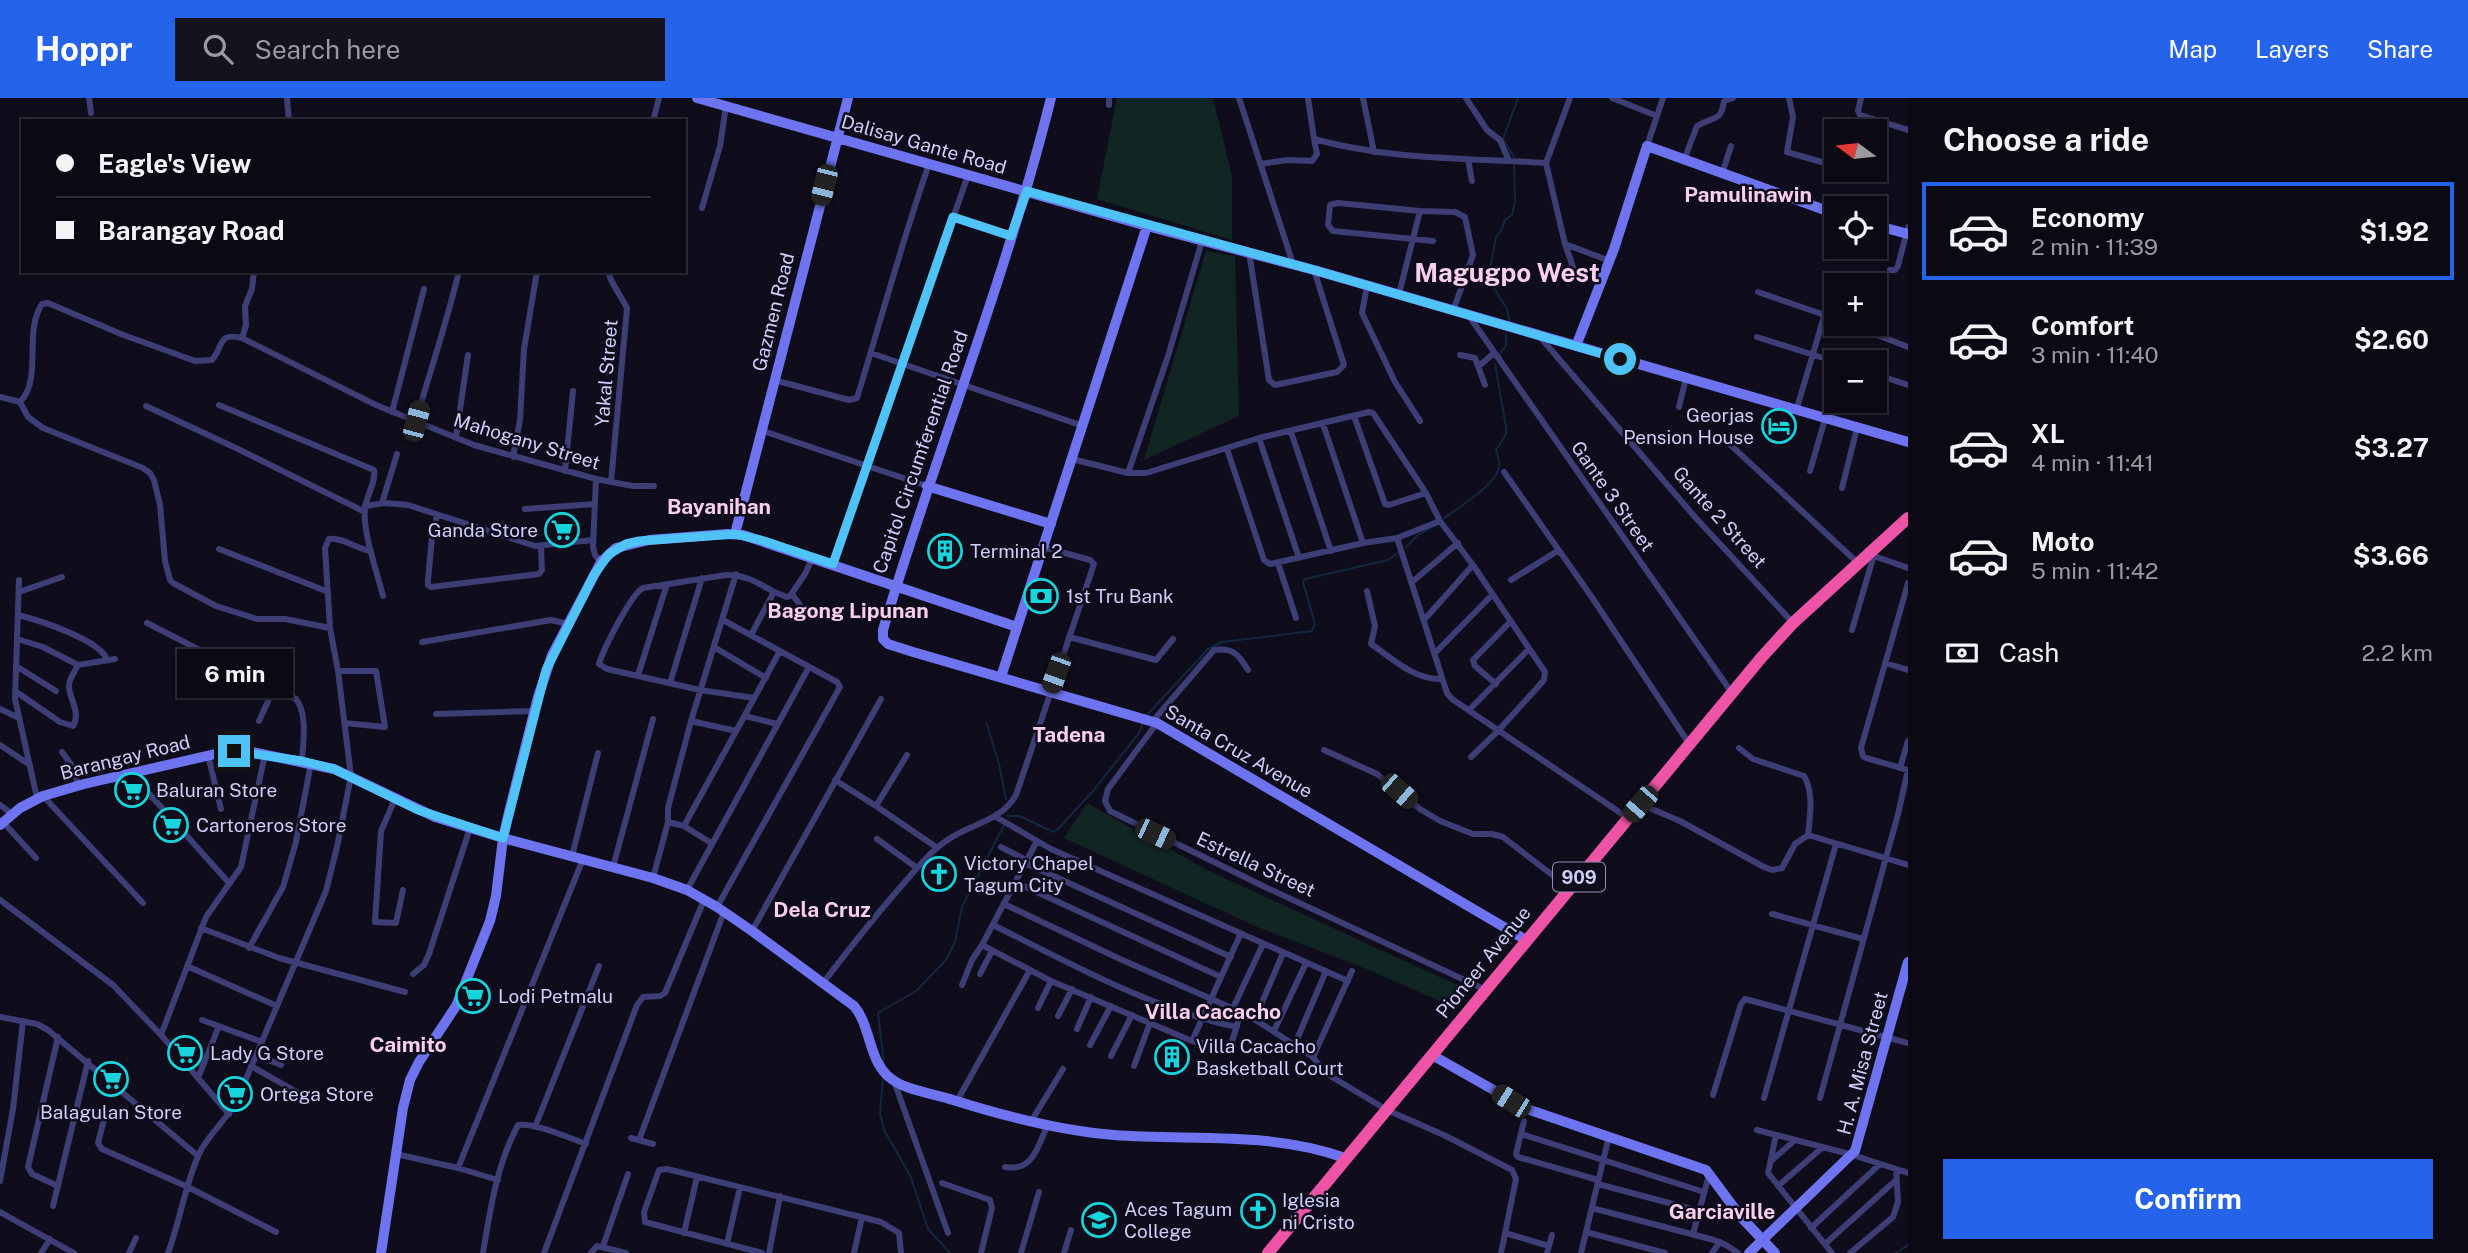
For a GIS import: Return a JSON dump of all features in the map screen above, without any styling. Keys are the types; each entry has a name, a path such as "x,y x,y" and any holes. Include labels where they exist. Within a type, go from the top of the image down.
{"highway":[{"name":"Pioneer Avenue","path":"1268,1253 1569,888 1793,623 1858,563 1871,555 1908,518"}],"street":[{"path":"89,98 91,113"},
{"path":"287,98 289,119"},
{"path":"654,119 660,98"},
{"name":"Dalisay Gante Road","path":"697,98 1146,226 1293,264 1908,442"},
{"name":"Gazmen Road","path":"735,534 848,98"},
{"name":"Capitol Circumferential Road","path":"381,1253 410,1080 456,1006 489,921 496,896 503,838 546,670 601,562 616,548 639,541 735,534 813,557 896,587 927,486 1027,191 1051,98"},
{"path":"1239,98 1293,264"},
{"path":"1260,164 1288,160 1312,161 1317,154 1308,98"},
{"path":"1363,98 1374,152"},
{"path":"1466,98 1487,130 1500,140 1513,161"},
{"path":"1570,98 1546,163 1564,244 1573,267"},
{"path":"1612,98 1657,117"},
{"path":"1576,346 1609,261 1663,98"},
{"path":"1684,160 1697,126 1720,116 1725,99 1733,98"},
{"path":"1789,98 1793,117 1787,152 1824,163"},
{"path":"1861,98 1858,111 1860,115 1908,130"},
{"path":"702,208 720,146 726,106"},
{"path":"1314,139 1374,152 1546,163"},
{"path":"1647,146 1824,210"},
{"path":"1722,174 1731,146"},
{"path":"1468,159 1472,181"},
{"path":"774,380 855,400 902,252 908,222 929,164"},
{"path":"833,564 968,175"},
{"path":"1433,241 1333,231 1328,225 1330,205 1338,203 1455,212 1465,217 1474,254 1453,311"},
{"path":"1399,295 1420,211"},
{"path":"953,217 1011,236"},
{"path":"1001,677 1146,226"},
{"path":"1887,228 1908,232 1898,266 1890,270"},
{"path":"1128,473 1168,356 1202,241"},
{"path":"1564,244 1609,261"},
{"path":"1250,252 1269,380 1275,385 1337,372 1344,365 1314,270"},
{"path":"20,402 29,388 34,326 39,307 44,303 59,305 121,334 195,361 212,360 224,338 242,338 246,325 245,306 252,289 254,273"},
{"path":"416,421 448,316 458,273"},
{"path":"513,457 521,409 524,349 537,273"},
{"name":"Yakal Street","path":"609,273 627,308 611,482"},
{"path":"1367,286 1362,313 1395,382 1420,421"},
{"path":"392,412 425,289"},
{"path":"1758,292 1824,315 1796,411"},
{"name":"Gante 3 Street","path":"1469,316 1732,694"},
{"path":"1880,336 1908,347"},
{"name":"Gante 2 Street","path":"1539,337 1695,517 1793,623"},
{"path":"1757,337 1824,358"},
{"name":"Mahogany Street","path":"242,338 392,412 456,437 513,457 597,479 633,486 654,486"},
{"path":"1460,355 1475,358 1491,349"},
{"path":"1479,366 1491,349"},
{"path":"871,353 1083,426"},
{"path":"456,437 468,355"},
{"path":"1475,358 1485,385"},
{"path":"1679,407 1686,378"},
{"path":"1887,378 1908,385"},
{"path":"565,471 573,391"},
{"path":"0,397 20,402 28,417 43,428 150,472 159,505 167,569 173,583 216,606 257,619 285,619 330,628"},
{"path":"219,405 373,470 374,476 365,509 370,551 383,596"},
{"path":"146,407 365,509 382,503 408,505 541,547 593,540"},
{"path":"1072,459 1128,473 1146,473 1259,438 1373,413 1426,493 1440,521 1458,543 1545,671 1545,678 1471,757"},
{"path":"1354,416 1385,504 1426,493"},
{"path":"1810,471 1825,419"},
{"path":"1323,424 1363,543"},
{"path":"1842,488 1857,428"},
{"path":"761,430 1051,524"},
{"path":"1291,432 1331,551"},
{"path":"1259,438 1298,558"},
{"path":"1723,438 1858,563"},
{"path":"1227,449 1264,560 1270,564 1397,538 1440,521"},
{"path":"382,503 397,454"},
{"path":"1504,472 1689,745"},
{"path":"597,479 593,552 601,562"},
{"path":"525,509 595,503"},
{"path":"437,515 428,580 428,586 431,587 539,574 542,569 541,547"},
{"path":"168,1253 198,1156 213,1131 229,1114 257,1055 293,963 326,891 351,776 330,628 324,558 329,539 334,538 370,551"},
{"path":"1397,538 1441,679 1452,699 1628,818"},
{"path":"1412,582 1458,543"},
{"path":"823,983 936,848 949,838 996,817 1012,803 1094,564 1090,559 1043,547"},
{"path":"219,549 326,592"},
{"path":"1511,580 1559,550"},
{"path":"1852,630 1871,555 1908,568"},
{"path":"754,698 700,690 603,668 599,662 638,590 736,574 787,597 792,594 813,557"},
{"path":"1278,563 1296,618"},
{"path":"1424,620 1473,565"},
{"path":"653,878 691,721 736,574"},
{"path":"19,592 62,577"},
{"path":"670,683 702,578"},
{"path":"19,580 15,691 30,765 40,797 143,903"},
{"path":"1905,770 1866,758 1861,752 1908,583"},
{"path":"638,675 667,584"},
{"path":"896,587 1017,627"},
{"name":"Santa Cruz Avenue","path":"896,587 882,633 885,642 1155,722 1526,940"},
{"path":"1367,591 1375,626 1371,644 1419,676 1441,679"},
{"path":"751,635 774,592"},
{"path":"792,594 800,605"},
{"path":"1435,653 1492,595"},
{"path":"17,639 43,647 78,666 111,659 104,652 64,630 18,615"},
{"path":"422,642 551,620 568,624"},
{"path":"639,1140 721,909 839,690 837,682 723,620"},
{"path":"1496,684 1475,666 1473,660 1510,622"},
{"path":"147,623 275,686 292,695 300,703 307,762 296,842 283,887 249,948"},
{"path":"1069,637 1156,660 1173,639"},
{"path":"714,647 766,678"},
{"path":"1469,710 1529,649"},
{"path":"1155,722 1214,650 1236,652 1248,670"},
{"path":"684,826 780,651"},
{"path":"199,690 216,657"},
{"path":"1885,663 1908,670"},
{"path":"16,666 56,691"},
{"path":"15,691 60,722 73,726 76,713 69,683 78,666"},
{"path":"687,890 809,667"},
{"path":"338,671 376,671 385,727 344,723"},
{"path":"258,721 275,686"},
{"path":"752,931 881,699"},
{"path":"0,709 19,718"},
{"path":"436,714 534,711"},
{"path":"745,716 778,724"},
{"path":"613,867 653,719"},
{"path":"691,721 736,731"},
{"name":"Estrella Street","path":"1155,722 1108,789 1105,801 1110,811 1486,990"},
{"path":"1820,1098 1898,814 1908,741"},
{"path":"0,746 30,765"},
{"path":"1739,747 1753,759 1804,776 1810,797 1808,835"},
{"path":"1324,750 1377,774 1420,809 1440,821 1473,834 1503,837 1569,888"},
{"name":"Barangay Road","path":"2,823 40,797 78,785 208,755 234,751 307,762 351,776 418,810 470,828 653,878 687,890 721,909 859,1012 880,1067 894,1081"},
{"path":"62,752 72,767 78,785"},
{"path":"572,856 598,753"},
{"path":"161,1035 211,906 243,860 265,754"},
{"path":"208,755 221,809"},
{"path":"876,806 907,755"},
{"path":"138,771 145,789 229,883"},
{"path":"835,780 936,848"},
{"path":"395,799 379,841 376,922 396,923 403,890"},
{"path":"1640,804 1679,821 1746,859 1772,870 1782,868 1795,844 1808,835"},
{"path":"0,805 12,814"},
{"path":"1898,814 1908,817"},
{"path":"996,817 1037,841 1348,981"},
{"path":"668,822 684,826 711,843"},
{"path":"2,823 36,858"},
{"path":"413,974 424,965 429,954 470,828"},
{"path":"1808,835 1908,865"},
{"path":"877,839 917,868"},
{"path":"962,985 972,960 1037,841"},
{"path":"1765,1098 1836,844"},
{"path":"1001,847 1025,862 1231,957"},
{"path":"458,1168 583,859"},
{"path":"1015,882 1221,977"},
{"path":"0,900 104,977 161,1035 229,1114"},
{"path":"544,1253 637,1005 643,997 665,993 704,900"},
{"path":"1004,904 1255,1019 1314,1057 1332,1077 1387,1110 1512,1170 1516,1179 1502,1253"},
{"path":"1772,914 1863,939"},
{"path":"993,925 1114,983 1202,1020 1237,1027"},
{"path":"201,928 293,963 405,992"},
{"path":"1192,1041 1241,933"},
{"path":"1233,1008 1263,944"},
{"path":"982,945 1051,981 1192,1041 1230,1048 1241,1012"},
{"path":"980,975 992,951"},
{"path":"1255,1019 1283,953"},
{"path":"1274,1031 1306,962"},
{"name":"H. A. Misa Street","path":"1749,1253 1853,1155 1860,1140 1908,962"},
{"path":"535,1127 599,965"},
{"path":"187,966 277,1006"},
{"path":"957,1101 1030,971"},
{"path":"1294,1044 1326,971"},
{"path":"1314,1057 1352,971"},
{"path":"1038,1008 1051,981"},
{"path":"1058,1016 1072,989"},
{"path":"1077,1029 1091,997"},
{"path":"1713,1095 1742,1001 1749,999 1908,1043"},
{"path":"1090,1045 1111,1006"},
{"path":"1111,1056 1132,1015"},
{"path":"0,1017 42,1026 58,1037 198,1156"},
{"path":"202,1020 262,1042"},
{"path":"0,1181 13,1109 23,1021"},
{"path":"1133,1066 1150,1023"},
{"path":"198,1078 219,1026"},
{"path":"58,1037 28,1167 32,1174 58,1186"},
{"path":"257,1055 281,1065"},
{"path":"1432,1055 1527,1109 1698,1166 1710,1174 1741,1217 1775,1253"},
{"path":"53,1206 88,1061"},
{"path":"251,1066 302,1095"},
{"path":"1032,1120 1063,1069"},
{"path":"894,1081 957,1101 1048,1124 1113,1135 1291,1143 1345,1158"},
{"path":"894,1081 948,1233"},
{"path":"106,1112 99,1148 188,1187 276,1232"},
{"path":"1524,1121 1516,1154 1518,1157 1699,1211"},
{"path":"1005,1167 1016,1169 1027,1164 1048,1124"},
{"path":"484,1253 498,1180 518,1125 535,1127 586,1144"},
{"path":"1757,1130 1853,1155 1908,1173"},
{"path":"1521,1134 1704,1192"},
{"path":"1776,1135 1768,1173 1832,1253"},
{"path":"1581,1253 1609,1136"},
{"path":"631,1138 653,1144"},
{"path":"1769,1162 1796,1140"},
{"path":"1778,1186 1823,1147"},
{"path":"396,1154 498,1180"},
{"path":"1811,1228 1880,1164"},
{"path":"762,1253 649,1224 643,1219 643,1212 659,1170 667,1169 881,1222 896,1229 901,1253"},
{"path":"1850,1253 1893,1217 1898,1202 1896,1169"},
{"path":"603,1247 628,1174"},
{"path":"1693,1234 1710,1174"},
{"path":"684,1233 697,1177"},
{"path":"1825,1244 1896,1180"},
{"path":"942,1183 990,1200 992,1208 981,1253"},
{"path":"727,1244 740,1187"},
{"path":"1021,1253 1039,1192"},
{"path":"769,1253 780,1196"},
{"path":"1592,1208 1720,1242 1738,1253"},
{"path":"0,1212 69,1252"},
{"path":"854,1253 862,1217"},
{"path":"1064,1253 1071,1230"},
{"path":"1586,1232 1665,1253"},
{"path":"1505,1233 1548,1249 1552,1235"},
{"path":"129,1253 136,1238"},
{"path":"41,1253 50,1239"},
{"path":"1712,1253 1720,1242"},
{"path":"591,1253 594,1248 603,1247 625,1253"}],"green space":[{"path":"1117,98 1213,98 1232,176 1232,240 1097,199"},
{"path":"1206,251 1235,256 1239,416 1144,460"},
{"path":"1087,803 1207,870 1470,991 1456,1008 1362,967 1257,927 1064,838"}],"waterway":[{"path":"1514,157 1503,139 1518,98"},
{"path":"1510,322 1507,309 1490,282 1490,270 1496,237 1505,220 1512,215 1515,202 1514,163"},
{"path":"1500,354 1506,345 1506,334"},
{"path":"1444,518 1484,488 1497,474 1499,461 1496,450 1506,434 1506,427 1495,364"},
{"path":"1406,547 1418,535 1436,525"},
{"path":"1147,715 1208,649 1222,642 1312,631 1315,624 1303,582 1305,579 1388,560 1398,553"},
{"path":"1007,816 1020,816 1053,832 1058,829 1093,791 1139,733 1143,723"},
{"path":"987,724 1006,799"},
{"path":"884,1065 878,1013 916,991 946,960 955,942 962,907 1004,825"},
{"path":"883,1079 880,1113 884,1130 910,1175 928,1229 950,1253"},
{"path":"1896,1253 1908,1245"}],"place":[{"name":"Georjas Pension House","path":"1779,426"},
{"name":"Ganda Store","path":"562,530"},
{"name":"Terminal 2","path":"945,551"},
{"name":"1st Tru Bank","path":"1041,596"},
{"name":"Baluran Store","path":"132,790"},
{"name":"Cartoneros Store","path":"171,825"},
{"name":"Victory Chapel Tagum City","path":"939,874"},
{"name":"Lodi Petmalu","path":"473,996"},
{"name":"Lady G Store","path":"185,1053"},
{"name":"Villa Cacacho Basketball Court","path":"1172,1057"},
{"name":"Balagulan Store","path":"111,1079"},
{"name":"Ortega Store","path":"235,1094"},
{"name":"Iglesia ni Cristo","path":"1258,1211"},
{"name":"Aces Tagum College","path":"1099,1220"}],"district":[{"name":"Pamulinawin","path":"1748,194"},
{"name":"Magugpo West","path":"1507,272"},
{"name":"Bayanihan","path":"719,506"},
{"name":"Bagong Lipunan","path":"848,610"},
{"name":"Tadena","path":"1069,734"},
{"name":"Dela Cruz","path":"822,909"},
{"name":"Villa Cacacho","path":"1213,1011"},
{"name":"Caimito","path":"408,1044"},
{"name":"Garciaville","path":"1722,1211"}],"route":[{"path":"234,751 247,751 334,769 418,810 503,838 546,670 601,562 616,548 639,541 735,534 833,564 953,217 1011,236 1027,191 1146,226 1314,270 1620,359"}]}
